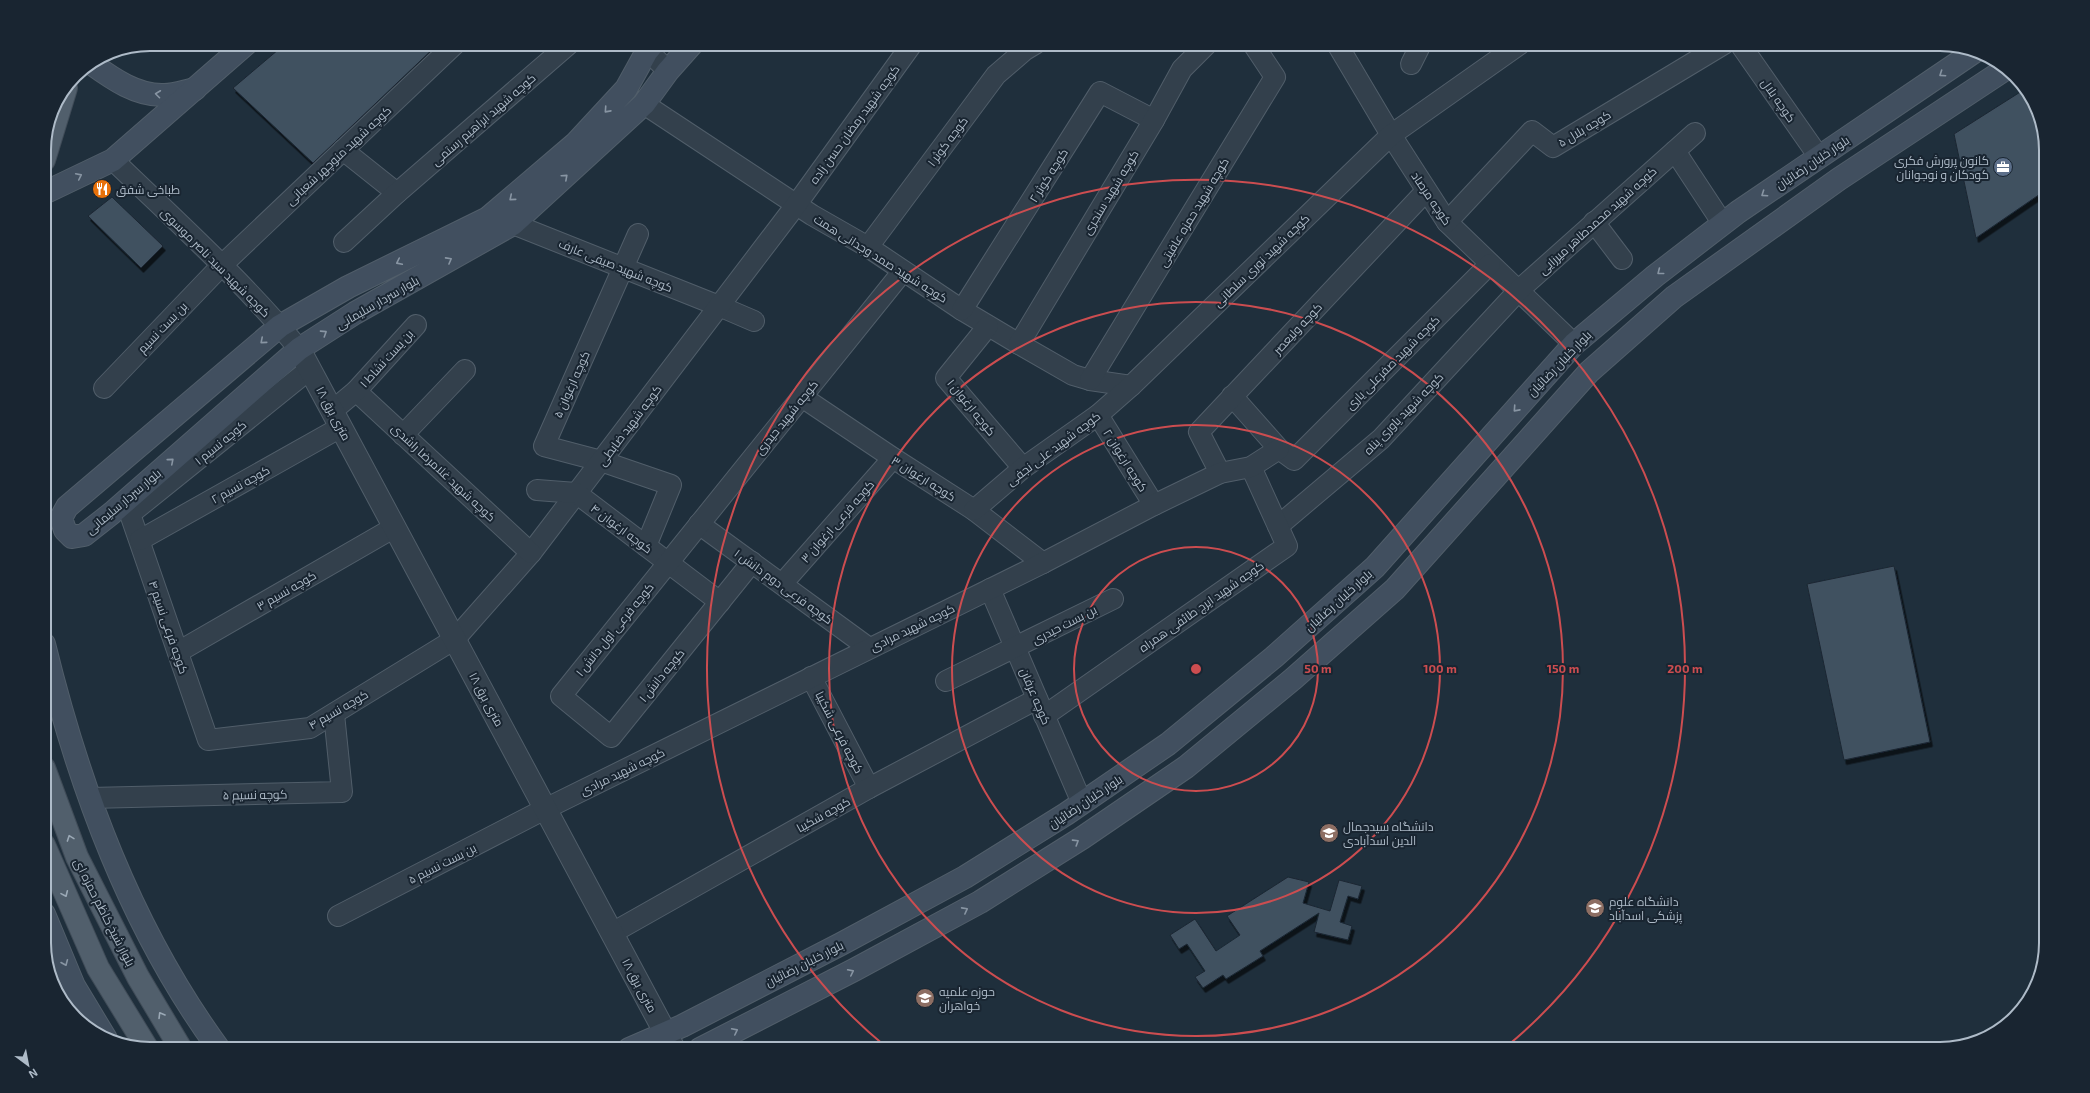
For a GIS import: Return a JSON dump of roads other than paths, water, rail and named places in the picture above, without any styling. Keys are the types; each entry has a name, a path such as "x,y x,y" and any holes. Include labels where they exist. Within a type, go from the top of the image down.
{"main road":[{"path":"51,190 113,160 238,51"},
{"name":"بلوار سردار سلیمانی","path":"645,51 626,89 576,143 488,218 348,287 280,326 100,481 67,507 61,518 65,530 72,537 84,535 112,513 299,349 355,313 513,224 644,104 686,51"},
{"name":"بلوار خلبان رضائیان","path":"670,1041 841,944 965,877 1082,804 1168,744 1274,657 1375,567 1574,344 1655,276 1723,224 1969,55"},
{"path":"96,67 116,81 139,92 164,95 196,89"},
{"path":"714,1042 854,970 980,902 1082,838 1186,767 1293,679 1395,588 1597,365 1674,297 1839,179 2000,72"},
{"path":"626,89 644,104"},
{"path":"53,131 58,115"},
{"path":"1574,344 1597,365"},
{"path":"51,672 90,798 108,847 149,934 195,1017 214,1042"},
{"name":"بلوار شیخ کاظم حمزه ای","path":"51,787 77,857 138,977 177,1042"},
{"path":"51,861 98,968 143,1041"},
{"path":"51,931 74,986 99,1028"}],"street":[{"name":"کوچه شهید منوچهر شعبانی","path":"221,266 448,51"},
{"name":"کوچه شهید ابراهیم رستمی","path":"344,242 397,193 561,51"},
{"path":"651,51 668,72"},
{"name":"کوچه شهید رمضان حسن زاده","path":"796,205 907,51"},
{"name":"کوچه کوثر ۱","path":"868,247 996,75 1020,51"},
{"name":"کوچه شهید سنجری","path":"1018,344 1154,120 1182,69 1200,51"},
{"name":"کوچه شهید حمزه عافیتی","path":"1090,380 1275,77 1258,51"},
{"name":"کوچه مرصاد","path":"1342,51 1391,134 1447,222 1574,344"},
{"path":"1411,64 1418,51"},
{"name":"کوچه شهید نوری سلطانی","path":"1130,386 1391,134 1510,51"},
{"name":"کوچه بلال ۵","path":"1447,222 1532,131 1553,147 1712,51"},
{"name":"کوچه بلال","path":"1745,51 1819,157"},
{"name":"کوچه کوثر ۲","path":"962,310 1100,92 1154,120"},
{"name":"کوچه شهید صمد وجدانی همت","path":"644,104 796,205 868,247 962,310 1018,344 1073,375 1090,380 1130,386"},
{"name":"کوچه شهید محمدطاهر میرزایی","path":"1519,290 1695,133"},
{"path":"343,150 397,193"},
{"path":"1675,151 1723,224"},
{"name":"کوچه شهید سید ناصر موسوی","path":"113,160 221,266 280,326 299,349"},
{"name":"کوچه ولیعصر","path":"1220,473 1199,432 1426,191"},
{"name":"کوچه شهید ضابطی","path":"455,639 531,553 796,205"},
{"path":"1594,222 1622,259"},
{"name":"کوچه شهید صیفی عارف","path":"513,224 754,321"},
{"path":"624,268 638,234"},
{"name":"کوچه شهید صفرعلی یاری","path":"1287,455 1490,264"},
{"name":"بن بست نسیم","path":"104,388 221,266"},
{"name":"کوچه ارغوان ۵","path":"601,461 544,446 624,268"},
{"name":"کوچه شهید حیدری","path":"668,563 904,271"},
{"name":"کوچه شهید یاوری پناه","path":"1278,526 1381,439 1519,290"},
{"name":"بن یست نشاط ۱","path":"337,419 356,391 416,325"},
{"name":"کوچه ارغوان ۱","path":"988,326 946,378 1023,468"},
{"name":"۱۸ متری برق","path":"299,349 670,1041"},
{"name":"کوچه نسیم ۱","path":"130,514 310,369"},
{"path":"403,435 465,370"},
{"name":"کوچه شهید علی نجفی","path":"974,510 1023,468 1098,415 1130,386"},
{"name":"کوچه شهید غلامرضا راشدی","path":"356,391 531,553"},
{"path":"1232,396 1287,455"},
{"name":"کوچه ارغوان ۳","path":"802,397 974,510 1043,563"},
{"name":"کوچه ارغوان ۲","path":"1098,415 1154,505"},
{"name":"کوچه نسیم ۲","path":"140,540 337,419"},
{"name":"کوچه شهید مرادی","path":"545,809 1043,563 1154,505 1220,473 1251,467 1287,455"},
{"name":"کوچه فرعی ارغوان ۳","path":"782,584 893,458"},
{"path":"601,461 671,485 646,546"},
{"name":"کوچه شهید ایرج طائفی همراه","path":"1041,708 1287,546 1251,467"},
{"path":"537,490 576,494"},
{"name":"کوچه ارغوان ۴","path":"576,494 720,602"},
{"name":"کوچه فرعی نسیم ۴","path":"130,514 208,740"},
{"name":"کوچه فرعی دوم دانش ۱","path":"699,524 869,648"},
{"name":"کوچه نسیم ۳","path":"178,652 395,527"},
{"name":"کوچه دانش ۱","path":"560,696 611,737 752,562"},
{"name":"کوچه فرعی اول دانش ۱","path":"560,696 668,563"},
{"name":"کوچه عرفان","path":"990,589 1082,804"},
{"name":"بن بست حیدری","path":"946,681 1016,648 1113,599"},
{"name":"کوچه نسیم ۴","path":"208,740 310,728 455,639"},
{"name":"کوچه فرعی شکیبا","path":"811,677 869,788"},
{"name":"کوچه شکیبا","path":"612,933 869,788 1041,708"},
{"name":"کوچه نسیم ۵","path":"90,798 342,792 334,714"},
{"name":"بن بست نسیم ۵","path":"338,916 545,809"}],"place":[{"name":"کانون پرورش فکری کودکان و نوجوانان","path":"2003,167"},
{"name":"طباخی شفق","path":"102,189"},
{"name":"دانشگاه سیدجمال الدین اسدآبادی","path":"1329,833"},
{"name":"دانشگاه علوم پزشکی اسدآباد","path":"1595,908"},
{"name":"حوزه علمیه خواهران","path":"925,998"}]}
